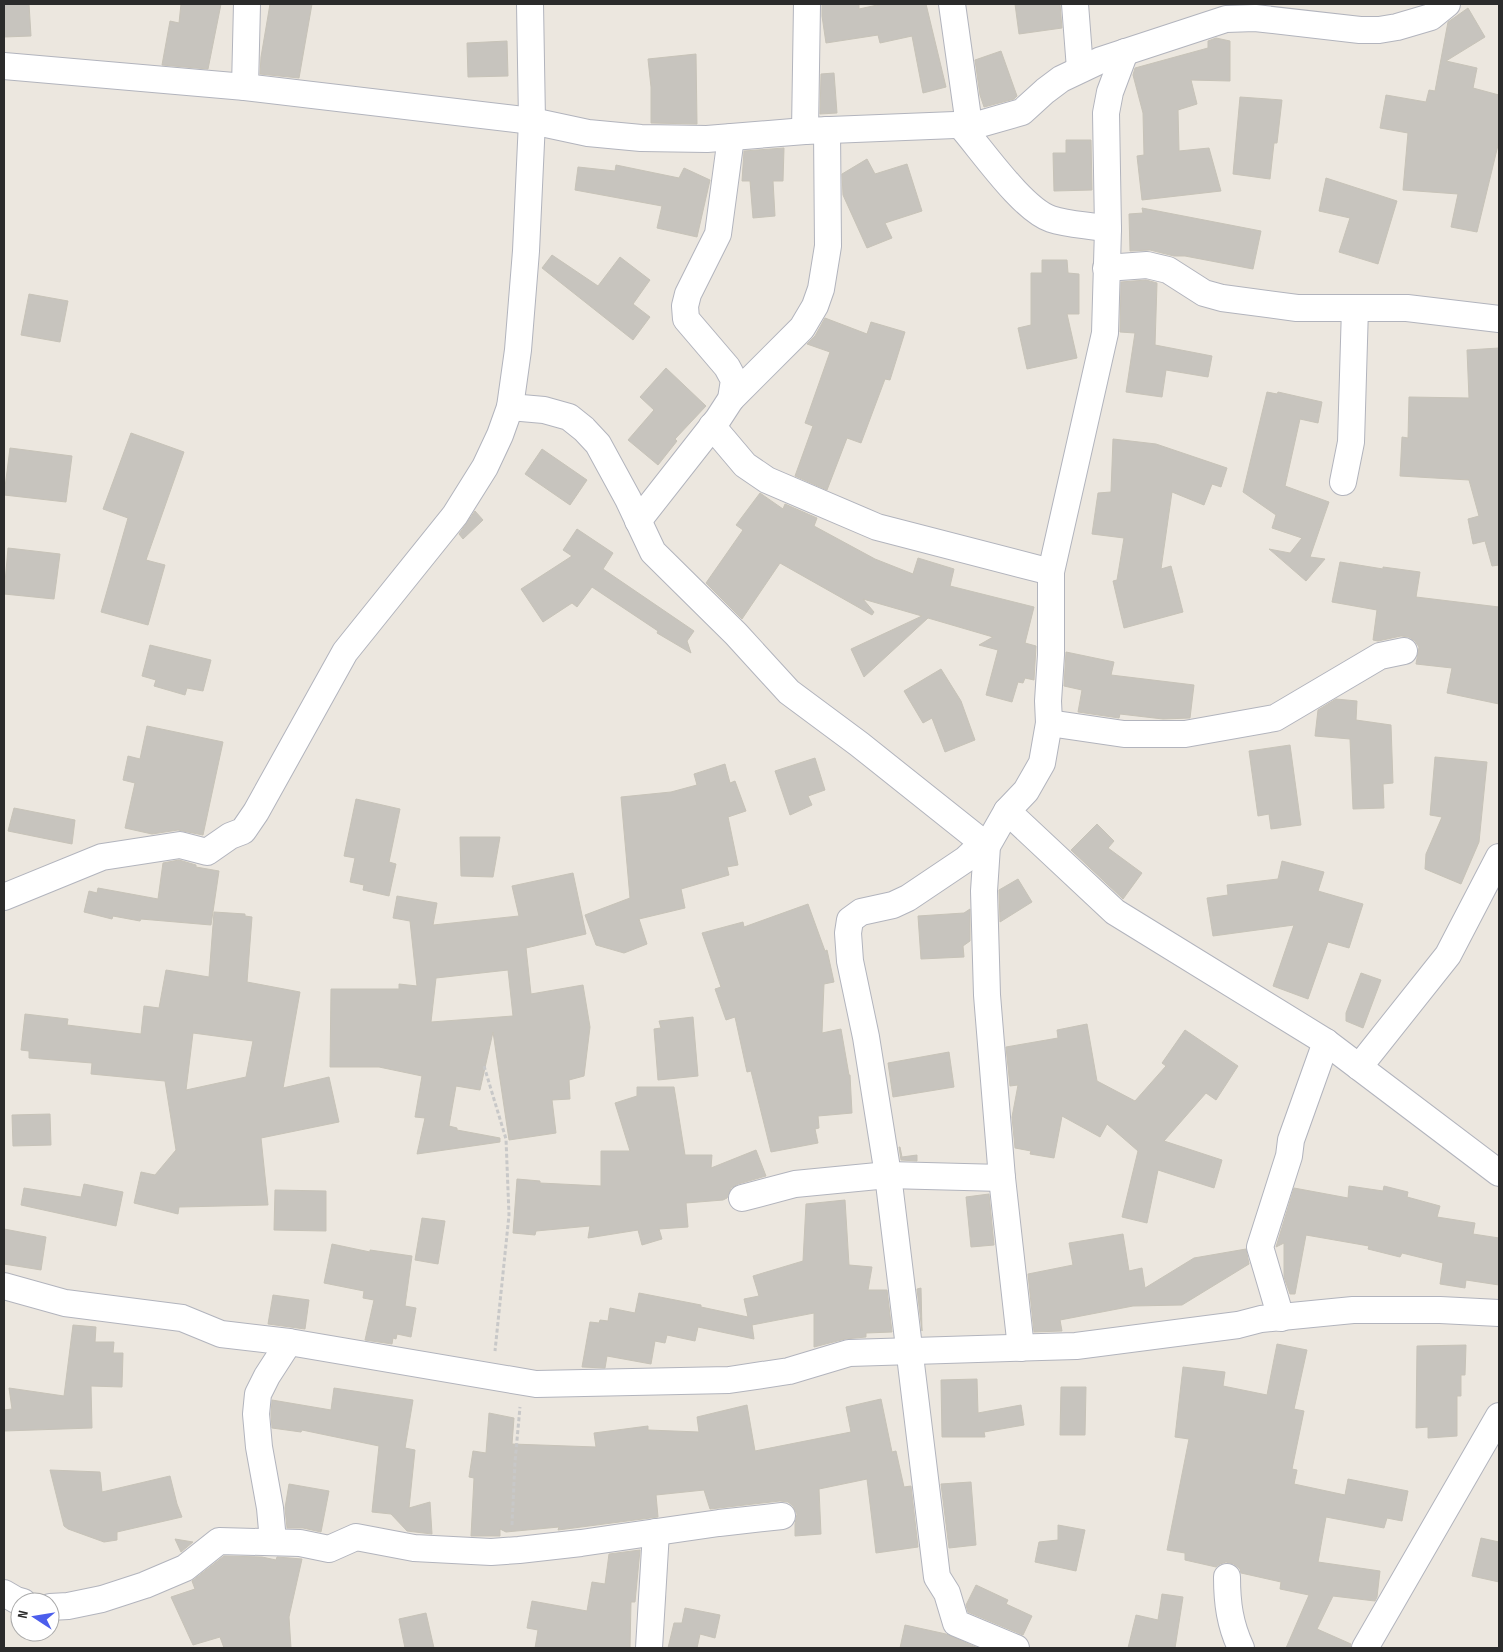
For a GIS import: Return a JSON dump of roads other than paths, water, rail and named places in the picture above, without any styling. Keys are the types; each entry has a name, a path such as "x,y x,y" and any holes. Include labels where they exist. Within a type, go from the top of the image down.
{"street":[{"path":"245,87 248,4"},
{"path":"4,897 102,857 180,845 207,852 230,836 243,831 261,803 345,652 460,507 485,467 500,435 510,406 518,350 526,252 532,122 530,4"},
{"path":"638,522 712,426 730,399 802,328 816,306 822,289 828,246 816,130 807,4"},
{"path":"952,4 965,125 1004,179 1036,211 1050,219 1108,229"},
{"path":"1075,4 1080,69"},
{"path":"4,66 245,87 532,122 588,133 641,138 707,139 816,130 980,124 1022,112 1055,83 1080,69 1125,52 1226,19 1255,18 1360,30 1379,30 1397,27 1431,16 1447,4"},
{"path":"1016,1648 956,1623 947,1593 937,1577 888,1174 866,1037 850,961 848,933 850,920 861,912 879,909 908,898 985,845 1007,812 1026,791 1042,762 1049,723 1051,572 1105,333 1108,229 1106,113 1110,92 1125,52"},
{"path":"730,399 734,380 727,367 686,319 686,306 688,294 718,234 731,137"},
{"path":"1106,268 1147,265 1168,270 1204,293 1222,298 1296,308 1407,308 1499,319"},
{"path":"1343,482 1351,442 1355,308"},
{"path":"510,406 544,410 569,417 584,429 598,444 653,552 736,634 789,692 859,744 985,845"},
{"path":"712,426 745,465 767,480 785,488 877,527 1051,572"},
{"path":"1049,723 1124,734 1185,734 1275,718 1380,656 1404,651"},
{"path":"1007,812 1115,912 1326,1042 1499,1173"},
{"path":"985,845 984,891 987,995 1002,1178 1021,1348"},
{"path":"1359,1067 1448,955 1499,857"},
{"path":"1281,1318 1260,1247 1292,1140 1326,1042"},
{"path":"742,1198 795,1184 888,1174 1002,1178"},
{"path":"4,1289 65,1303 182,1318 221,1334 289,1342 536,1384 729,1380 790,1371 849,1353 1076,1346 1238,1325 1261,1319 1353,1310 1440,1310 1499,1313"},
{"path":"273,1542 270,1508 259,1447 256,1414 258,1394 289,1342"},
{"path":"1366,1648 1498,1421"},
{"path":"60,1606 102,1599 145,1585 185,1568 219,1541 300,1543 329,1549 356,1537 414,1548 492,1552 554,1546 782,1516"},
{"path":"649,1648 656,1532"},
{"path":"1226,1578 1227,1602 1231,1622 1241,1648"}]}
